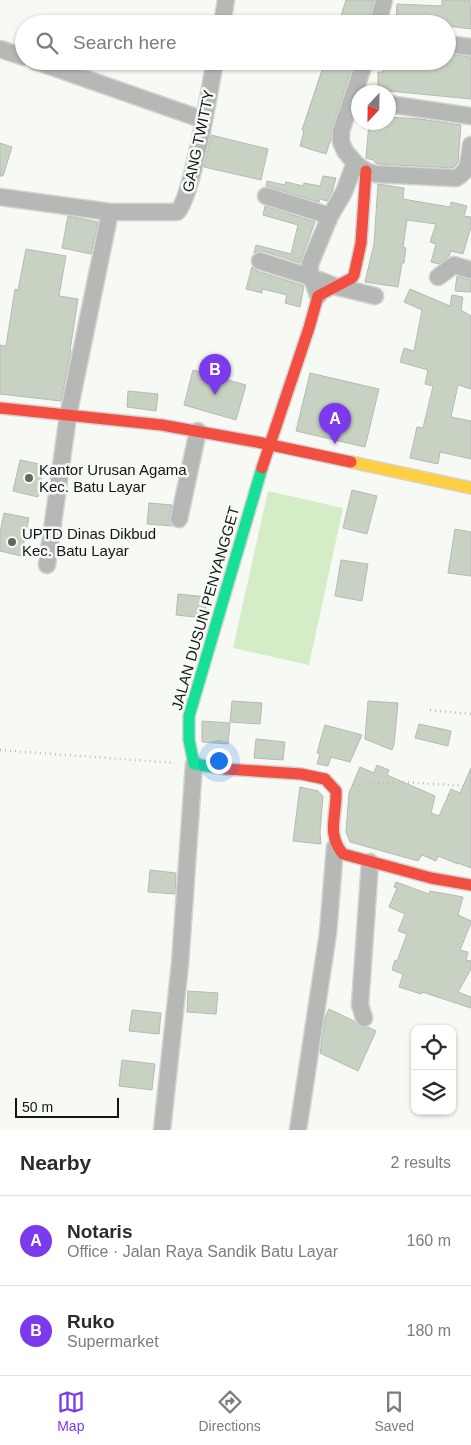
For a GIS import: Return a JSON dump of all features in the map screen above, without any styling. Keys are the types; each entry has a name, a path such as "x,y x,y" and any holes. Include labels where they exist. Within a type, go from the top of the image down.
{"street":[{"path":"224,15 226,0"},
{"path":"380,15 384,0"},
{"path":"456,45 471,47"},
{"path":"0,49 15,54"},
{"path":"61,70 204,120"},
{"name":"GANG TWITTY","path":"0,197 110,212 170,214 178,212 181,209 192,172 213,70"},
{"path":"359,85 363,70"},
{"path":"396,105 471,116"},
{"path":"351,109 341,131 340,138 343,148 360,167 382,175 456,178 463,174 468,167 471,145"},
{"path":"360,167 361,243 354,275 352,278 318,296 310,272 310,264 330,216 360,167"},
{"path":"266,196 330,216"},
{"path":"46,564 68,416 110,212"},
{"path":"260,261 334,286 376,296"},
{"path":"438,277 454,266 471,270"},
{"name":"JALAN DUSUN PENYANGGET","path":"194,764 189,750 188,716 269,444 310,328 318,296"},
{"path":"0,408 68,416 126,420 198,431 269,444 471,488"},
{"path":"179,518 198,431"},
{"path":"162,1130 180,964 194,764 236,770 301,774 325,779 333,787 337,797 332,838 335,847 328,933 298,1130"},
{"path":"335,847 342,854 370,862 430,878 471,884"},
{"path":"364,1018 360,1011 360,1005 370,862"}],"path":[{"path":"430,710 471,714"},
{"path":"0,750 194,764"},
{"path":"333,787 400,782 471,786"}],"green space":[{"path":"268,491 343,508 309,665 233,648"}],"building":[{"path":"346,0 374,0 370,15 341,15"},
{"path":"442,0 470,0 471,29 456,27 456,15 396,15 397,4 442,6"},
{"path":"456,55 471,57 471,99 396,92 396,85 378,85 378,72 383,72 383,70 456,70"},
{"path":"322,70 351,70 332,128 326,154 300,146 304,131 302,130"},
{"path":"396,118 461,125 458,162 453,168 377,164 373,160 366,158 368,130 396,130"},
{"path":"211,135 268,149 261,180 204,167"},
{"path":"0,143 12,147 3,176 0,176"},
{"path":"323,176 336,178 327,201 320,199 319,202 266,186 267,181 285,185 286,182 303,186 304,183 320,186"},
{"path":"378,184 404,188 403,199 450,207 451,202 467,206 464,216 471,217 471,227 463,254 451,251 449,256 439,264 431,262 436,244 430,242 436,224 407,220 403,247 406,248 404,263 402,263 398,287 365,282 374,244"},
{"path":"265,206 315,222 300,263 263,251 254,253 256,245 291,254 298,225 263,215"},
{"path":"68,216 98,222 91,254 62,248"},
{"path":"26,249 66,256 59,296 78,299 71,351 61,401 0,394 0,345 6,346 15,289 18,290"},
{"path":"252,267 257,271 304,286 300,307 285,303 287,295 262,289 262,293 246,289"},
{"path":"457,276 471,280 471,292 455,291"},
{"path":"410,289 450,306 452,295 463,297 461,310 471,316 471,389 458,385 451,417 471,421 471,459 440,452 438,464 410,458 417,427 423,428 433,386 425,384 428,370 400,362 404,348 414,351 422,310 404,302"},
{"path":"193,370 246,385 236,420 184,405"},
{"path":"310,373 379,389 365,447 296,431"},
{"path":"128,391 158,394 156,411 127,407"},
{"name":"Kantor Urusan Agama Kec. Batu Layar","path":"20,460 44,465 38,497 13,491"},
{"path":"352,490 377,496 367,534 343,528"},
{"path":"149,503 172,505 169,517 172,526 147,524"},
{"name":"UPTD Dinas Dikbud Kec. Batu Layar","path":"4,513 29,518 21,556 0,551 0,532"},
{"path":"455,529 471,532 471,576 448,573"},
{"path":"341,560 368,564 362,601 335,596"},
{"path":"178,594 208,597 204,618 176,615"},
{"path":"232,701 262,703 260,724 230,722"},
{"path":"368,701 398,703 392,750 365,739"},
{"path":"202,721 230,723 228,744 202,742"},
{"path":"419,724 451,731 448,746 415,738"},
{"path":"325,725 362,735 350,762 331,757 328,766 317,764 320,754 317,753"},
{"path":"256,739 285,742 283,760 254,758"},
{"path":"377,765 389,770 387,775 435,796 431,813 439,816 451,789 460,793 471,768 471,868 438,856 436,861 422,855 418,861 350,842 346,832 349,793 360,767 374,773"},
{"path":"300,787 318,791 323,796 321,844 293,841"},
{"path":"150,870 176,873 175,894 148,892"},
{"path":"396,882 429,894 430,891 463,897 458,915 471,921 471,923 460,950 468,952 466,960 471,961 471,969 458,992 471,997 471,1008 422,992 421,994 399,987 403,974 392,970 407,934 398,931 405,914 389,907 397,888 394,887"},
{"path":"188,991 218,993 216,1014 187,1012"},
{"path":"329,1009 354,1021 361,1028 368,1027 376,1031 358,1071 320,1053 325,1018"},
{"path":"132,1010 161,1013 159,1034 129,1031"},
{"path":"122,1060 155,1064 152,1090 119,1086"}],"traffic: fast":[{"path":"226,769 194,764 189,740 189,716 262,468"}],"traffic: slow":[{"path":"351,462 471,488"}],"traffic: jam":[{"path":"262,468 318,296 352,278 354,275 361,243 366,171"},
{"path":"0,408 162,425 257,442 351,462"},
{"path":"226,769 301,774 325,779 336,791 334,832 338,847 343,854 431,878 471,885"}],"place":[{"name":"Ruko","path":"215,395"},
{"name":"Notaris","path":"335,444"},
{"name":"Kantor Urusan Agama Kec. Batu Layar","path":"29,478"},
{"name":"UPTD Dinas Dikbud Kec. Batu Layar","path":"12,542"}]}
